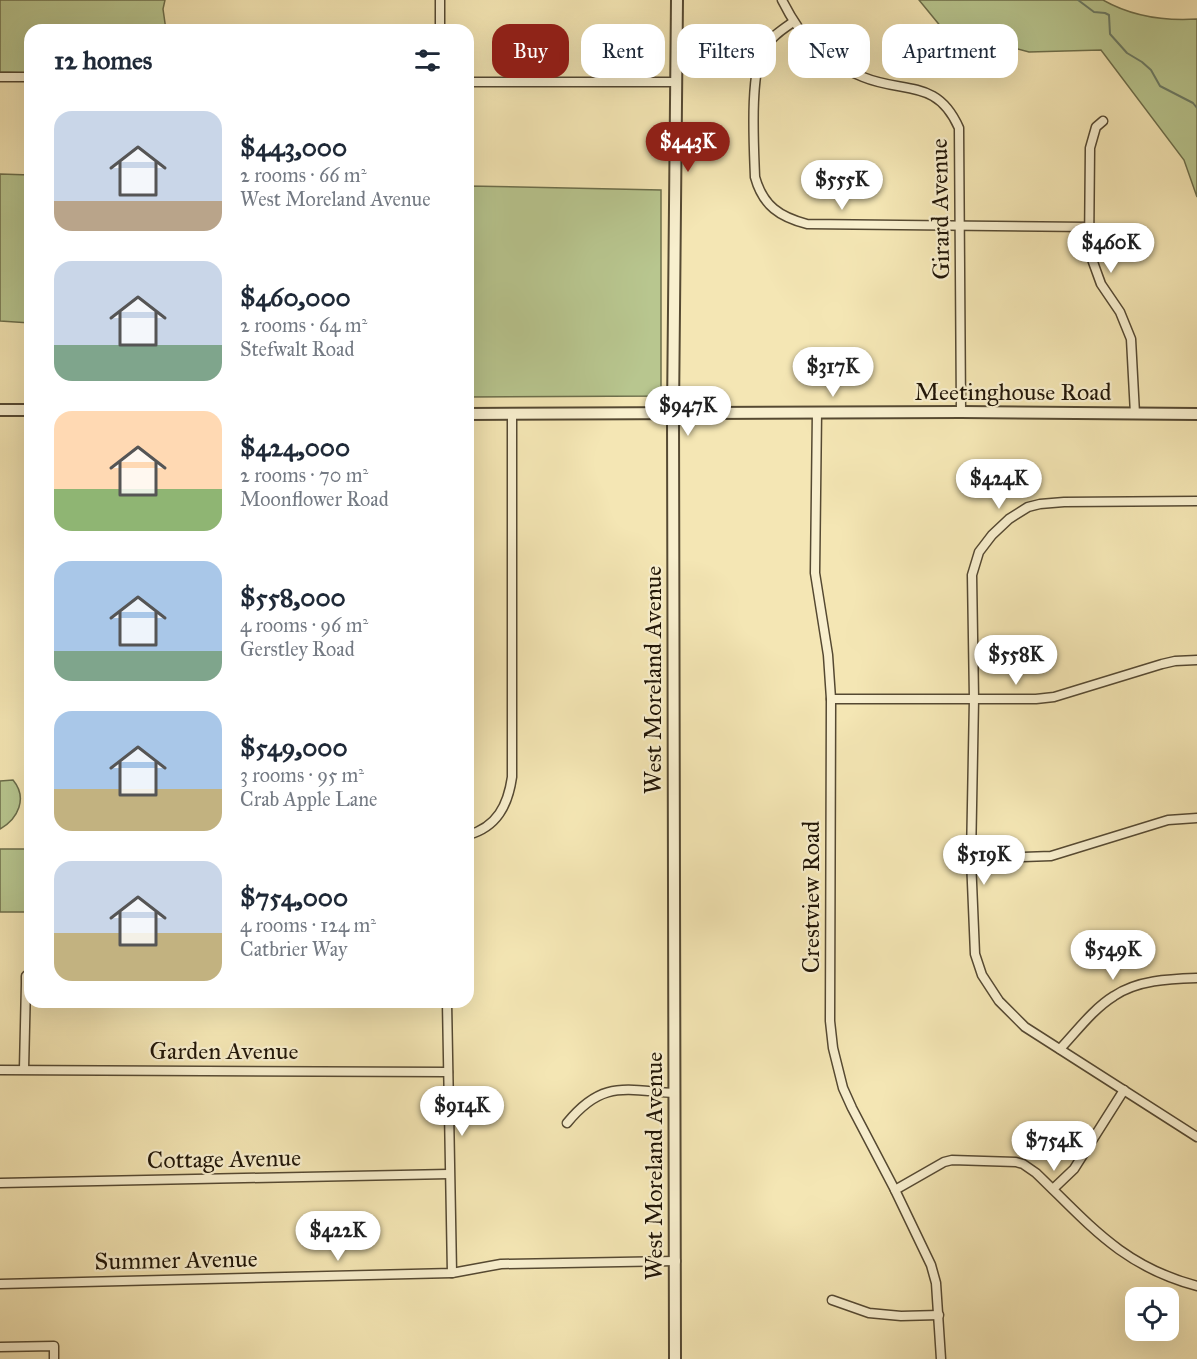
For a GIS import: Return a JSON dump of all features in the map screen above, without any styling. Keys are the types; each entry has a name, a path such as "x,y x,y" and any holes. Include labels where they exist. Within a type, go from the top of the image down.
{"street":[{"path":"440,0 440,24"},
{"name":"West Moreland Avenue","path":"675,1359 673,413 677,0"},
{"name":"Girard Avenue","path":"782,0 793,22 809,44 838,66 865,78 920,89 939,99 955,119 961,137 961,412"},
{"path":"793,22 764,47 756,72 755,177 770,205 781,215 807,224 1089,227"},
{"path":"0,77 24,77"},
{"path":"474,82 675,82"},
{"path":"1102,121 1096,127 1090,148 1089,251 1101,284 1129,329 1135,414"},
{"path":"0,410 24,410"},
{"name":"Crestview Road","path":"817,412 815,573 828,655 831,699 830,1021 843,1088 931,1265 936,1282 941,1359"},
{"name":"Meetinghouse Road","path":"474,414 961,412 1197,414"},
{"path":"474,833 486,828 498,818 508,798 512,777 512,414"},
{"path":"1197,501 1051,502 1028,507 999,528 979,552 972,575 974,699 971,859 975,954 981,975 993,994 1025,1027 1197,1137"},
{"path":"831,699 1036,699 1054,697 1162,664 1197,660"},
{"path":"971,859 1051,856 1168,819 1197,818"},
{"path":"1060,1049 1103,1004 1123,991 1164,979 1197,978"},
{"path":"24,1069 25,1008"},
{"path":"447,1008 452,1273"},
{"name":"Garden Avenue","path":"0,1070 448,1072"},
{"path":"567,1123 584,1103 599,1094 621,1090 674,1092"},
{"path":"1053,1189 1074,1169 1124,1090"},
{"path":"895,1190 944,1162 960,1159 1023,1164 1036,1173 1107,1242 1124,1255 1169,1278 1197,1286"},
{"name":"Cottage Avenue","path":"0,1183 449,1174"},
{"name":"Summer Avenue","path":"0,1284 452,1273 501,1264 676,1262"},
{"path":"832,1300 869,1313 901,1316 939,1315"},
{"path":"0,1347 54,1346 54,1359"}],"green space":[{"path":"0,0 165,0 163,9 165,24 24,24 24,73 0,72"},
{"path":"919,0 1103,0 1137,14 1173,19 1197,19 1197,197 1184,160 1101,50 1029,52 1018,49 1018,24 939,24"},
{"path":"0,174 24,175 24,323 0,321"},
{"path":"474,186 661,190 661,396 474,397"},
{"path":"13,780 20,794 19,808 12,820 0,829 0,781"},
{"path":"0,849 24,849 24,912 0,912"}],"waterway":[{"path":"1078,0 1094,12 1109,15 1110,34 1127,53 1151,70 1160,86 1193,103 1197,108"}]}
